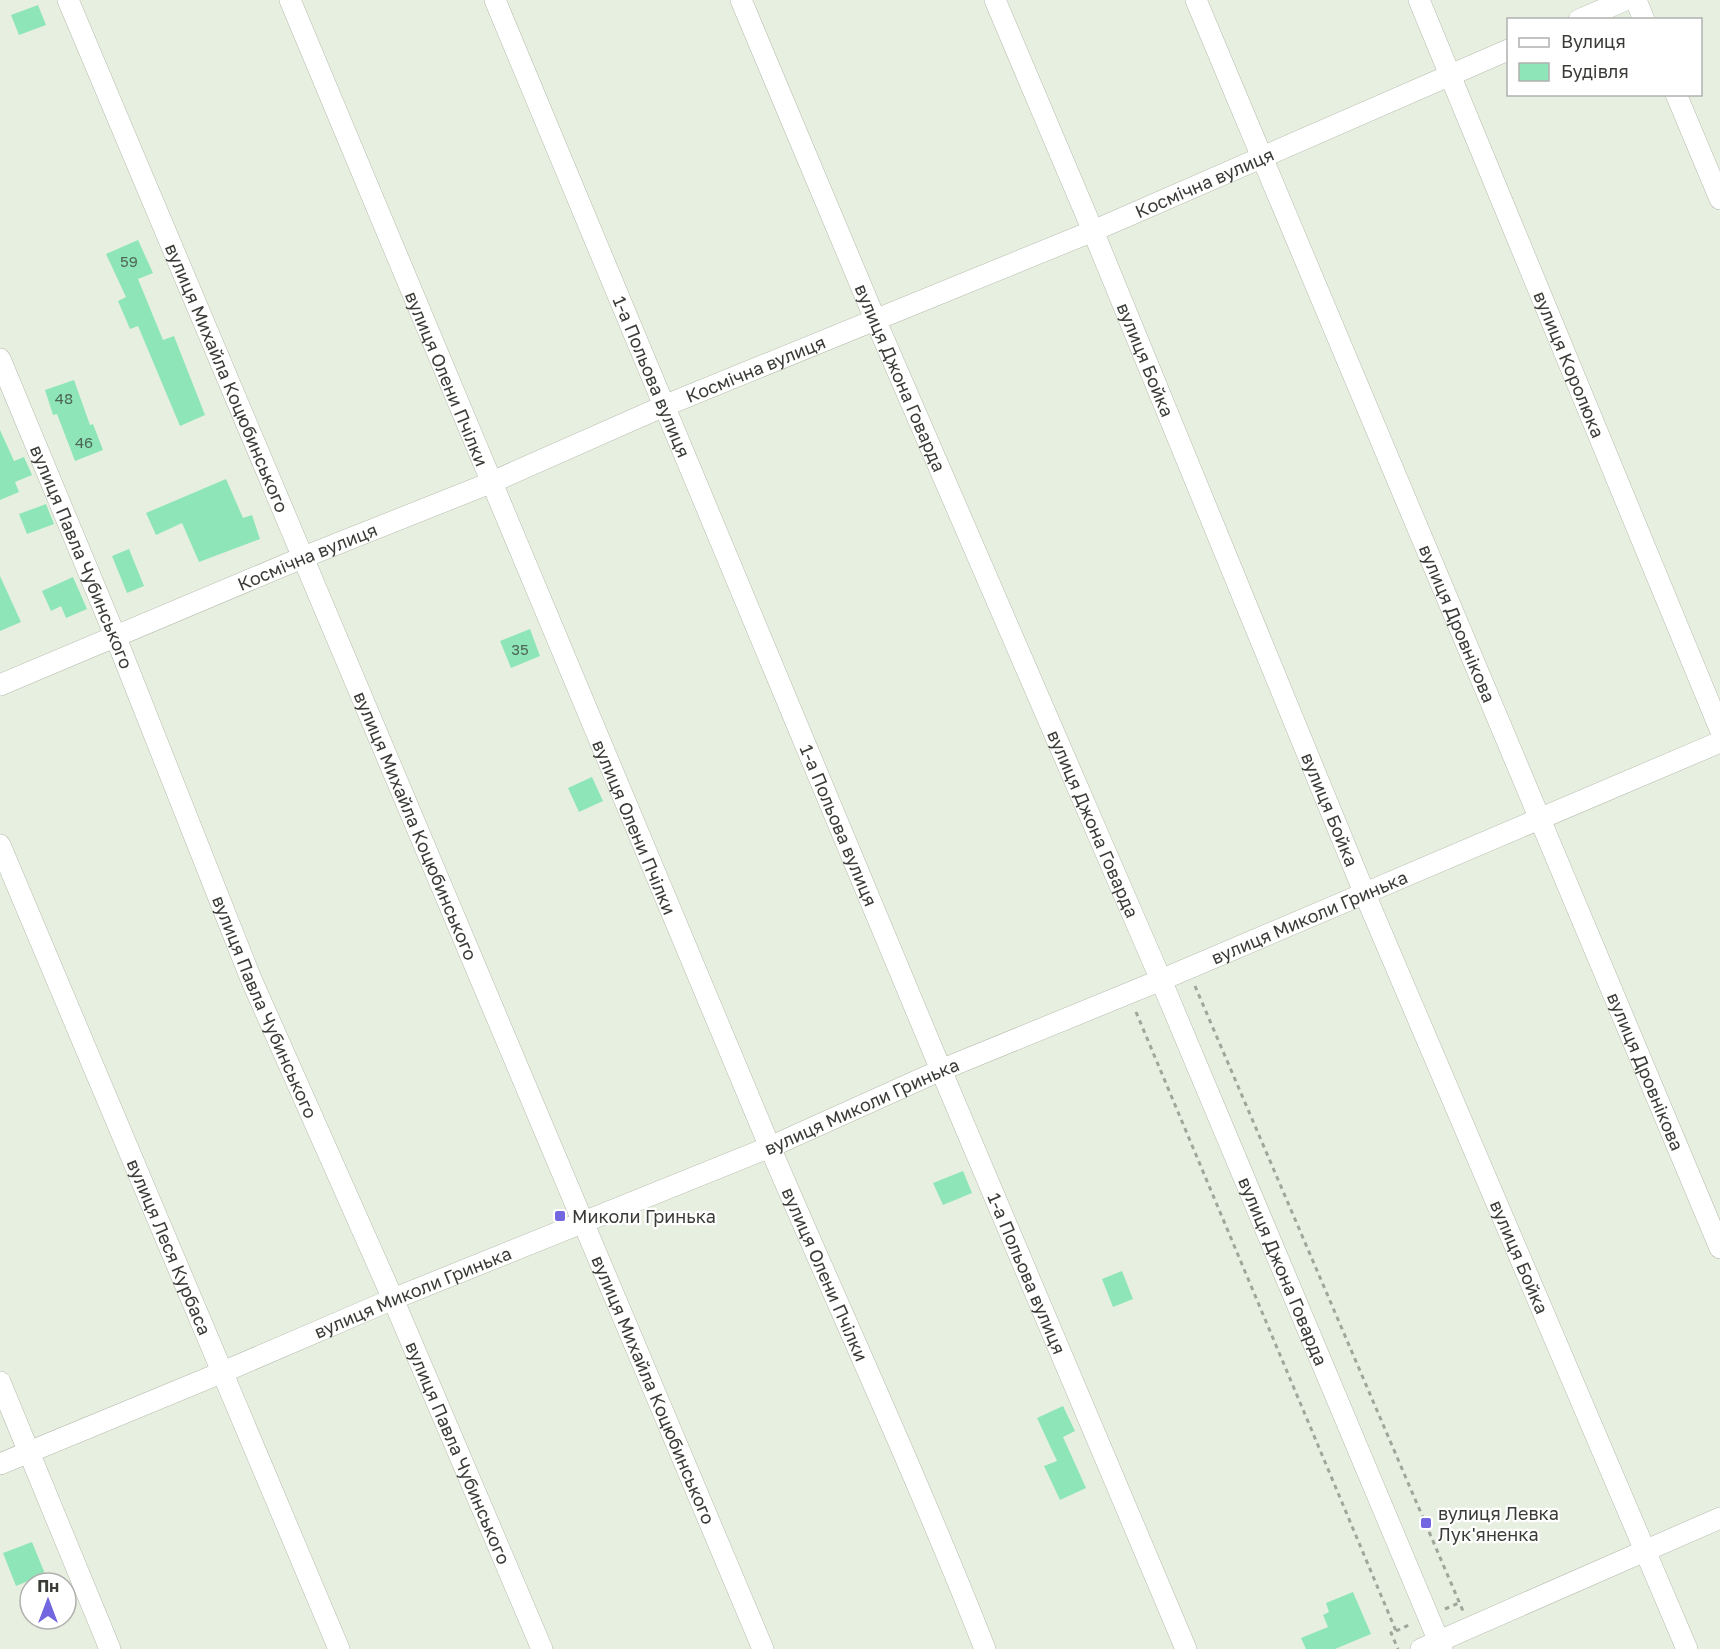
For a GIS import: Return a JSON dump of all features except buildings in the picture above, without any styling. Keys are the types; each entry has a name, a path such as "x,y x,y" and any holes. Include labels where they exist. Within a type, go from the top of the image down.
{"street":[{"name":"вулиця Михайла Коцюбинського","path":"68,0 763,1649"},
{"name":"вулиця Олени Пчілки","path":"290,0 490,483 770,1147 942,1541 985,1649"},
{"name":"1-а Польова вулиця","path":"495,0 941,1070 1186,1649"},
{"name":"вулиця Джона Говарда","path":"741,0 875,319 1161,980 1434,1646"},
{"name":"вулиця Бойка","path":"995,0 1093,231 1364,892 1687,1649"},
{"name":"вулиця Дровнікова","path":"1196,0 1720,1248"},
{"name":"вулиця Королюка","path":"1419,0 1720,729"},
{"path":"1584,18 1625,0"},
{"path":"1636,0 1643,18"},
{"name":"Космічна вулиця","path":"0,685 304,557 490,483 664,406 1093,231 1507,51"},
{"path":"1677,96 1720,199"},
{"name":"вулиця Павла Чубинського","path":"0,359 116,638 252,979 393,1299 542,1649"},
{"name":"вулиця Миколи Гринька","path":"0,1464 393,1299 770,1147 941,1070 1161,980 1720,741"},
{"name":"вулиця Леся Курбаса","path":"0,846 339,1649"},
{"path":"0,1382 110,1649"},
{"path":"1434,1646 1720,1518"}],"path":[{"path":"1187,968 1470,1628"},
{"path":"1128,993 1396,1631 1391,1634 1398,1649"}],"place":[{"name":"Миколи Гринька","path":"560,1216"},
{"name":"вулиця Левка Лук'яненка","path":"1426,1523"}]}
